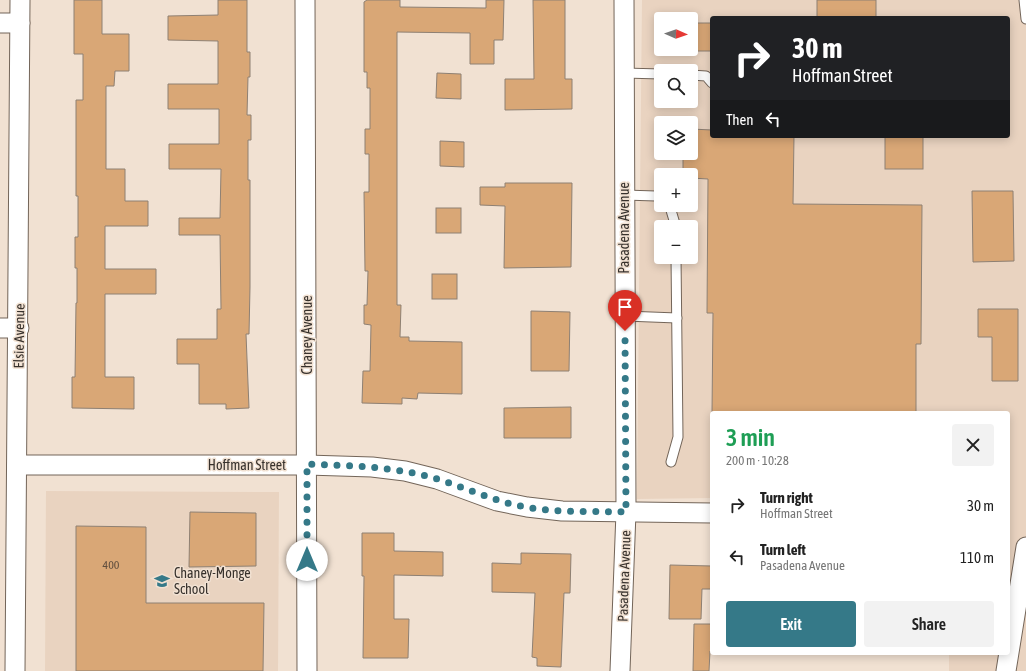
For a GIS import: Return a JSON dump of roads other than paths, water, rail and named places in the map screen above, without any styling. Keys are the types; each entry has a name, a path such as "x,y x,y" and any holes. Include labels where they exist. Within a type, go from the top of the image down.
{"street":[{"name":"Elsie Avenue","path":"15,671 8,511 16,465 19,328 20,0"},
{"name":"Chaney Avenue","path":"305,0 307,671"},
{"name":"Pasadena Avenue","path":"620,671 626,512 624,0"},
{"path":"0,24 20,24"},
{"path":"0,328 19,328"},
{"name":"Hoffman Street","path":"16,465 307,464 372,467 405,471 437,479 497,501 527,507 562,511 710,513"},
{"path":"1010,646 1026,547"},
{"path":"1006,671 1009,655"}],"lane":[{"path":"1024,0 1026,19"},
{"path":"624,73 654,74"},
{"path":"698,75 706,76 710,81"},
{"path":"624,195 654,196"},
{"path":"671,462 678,437 676,264"},
{"path":"625,316 677,318"}],"place":[{"name":"Chaney-Monge School","path":"162,581"}]}
